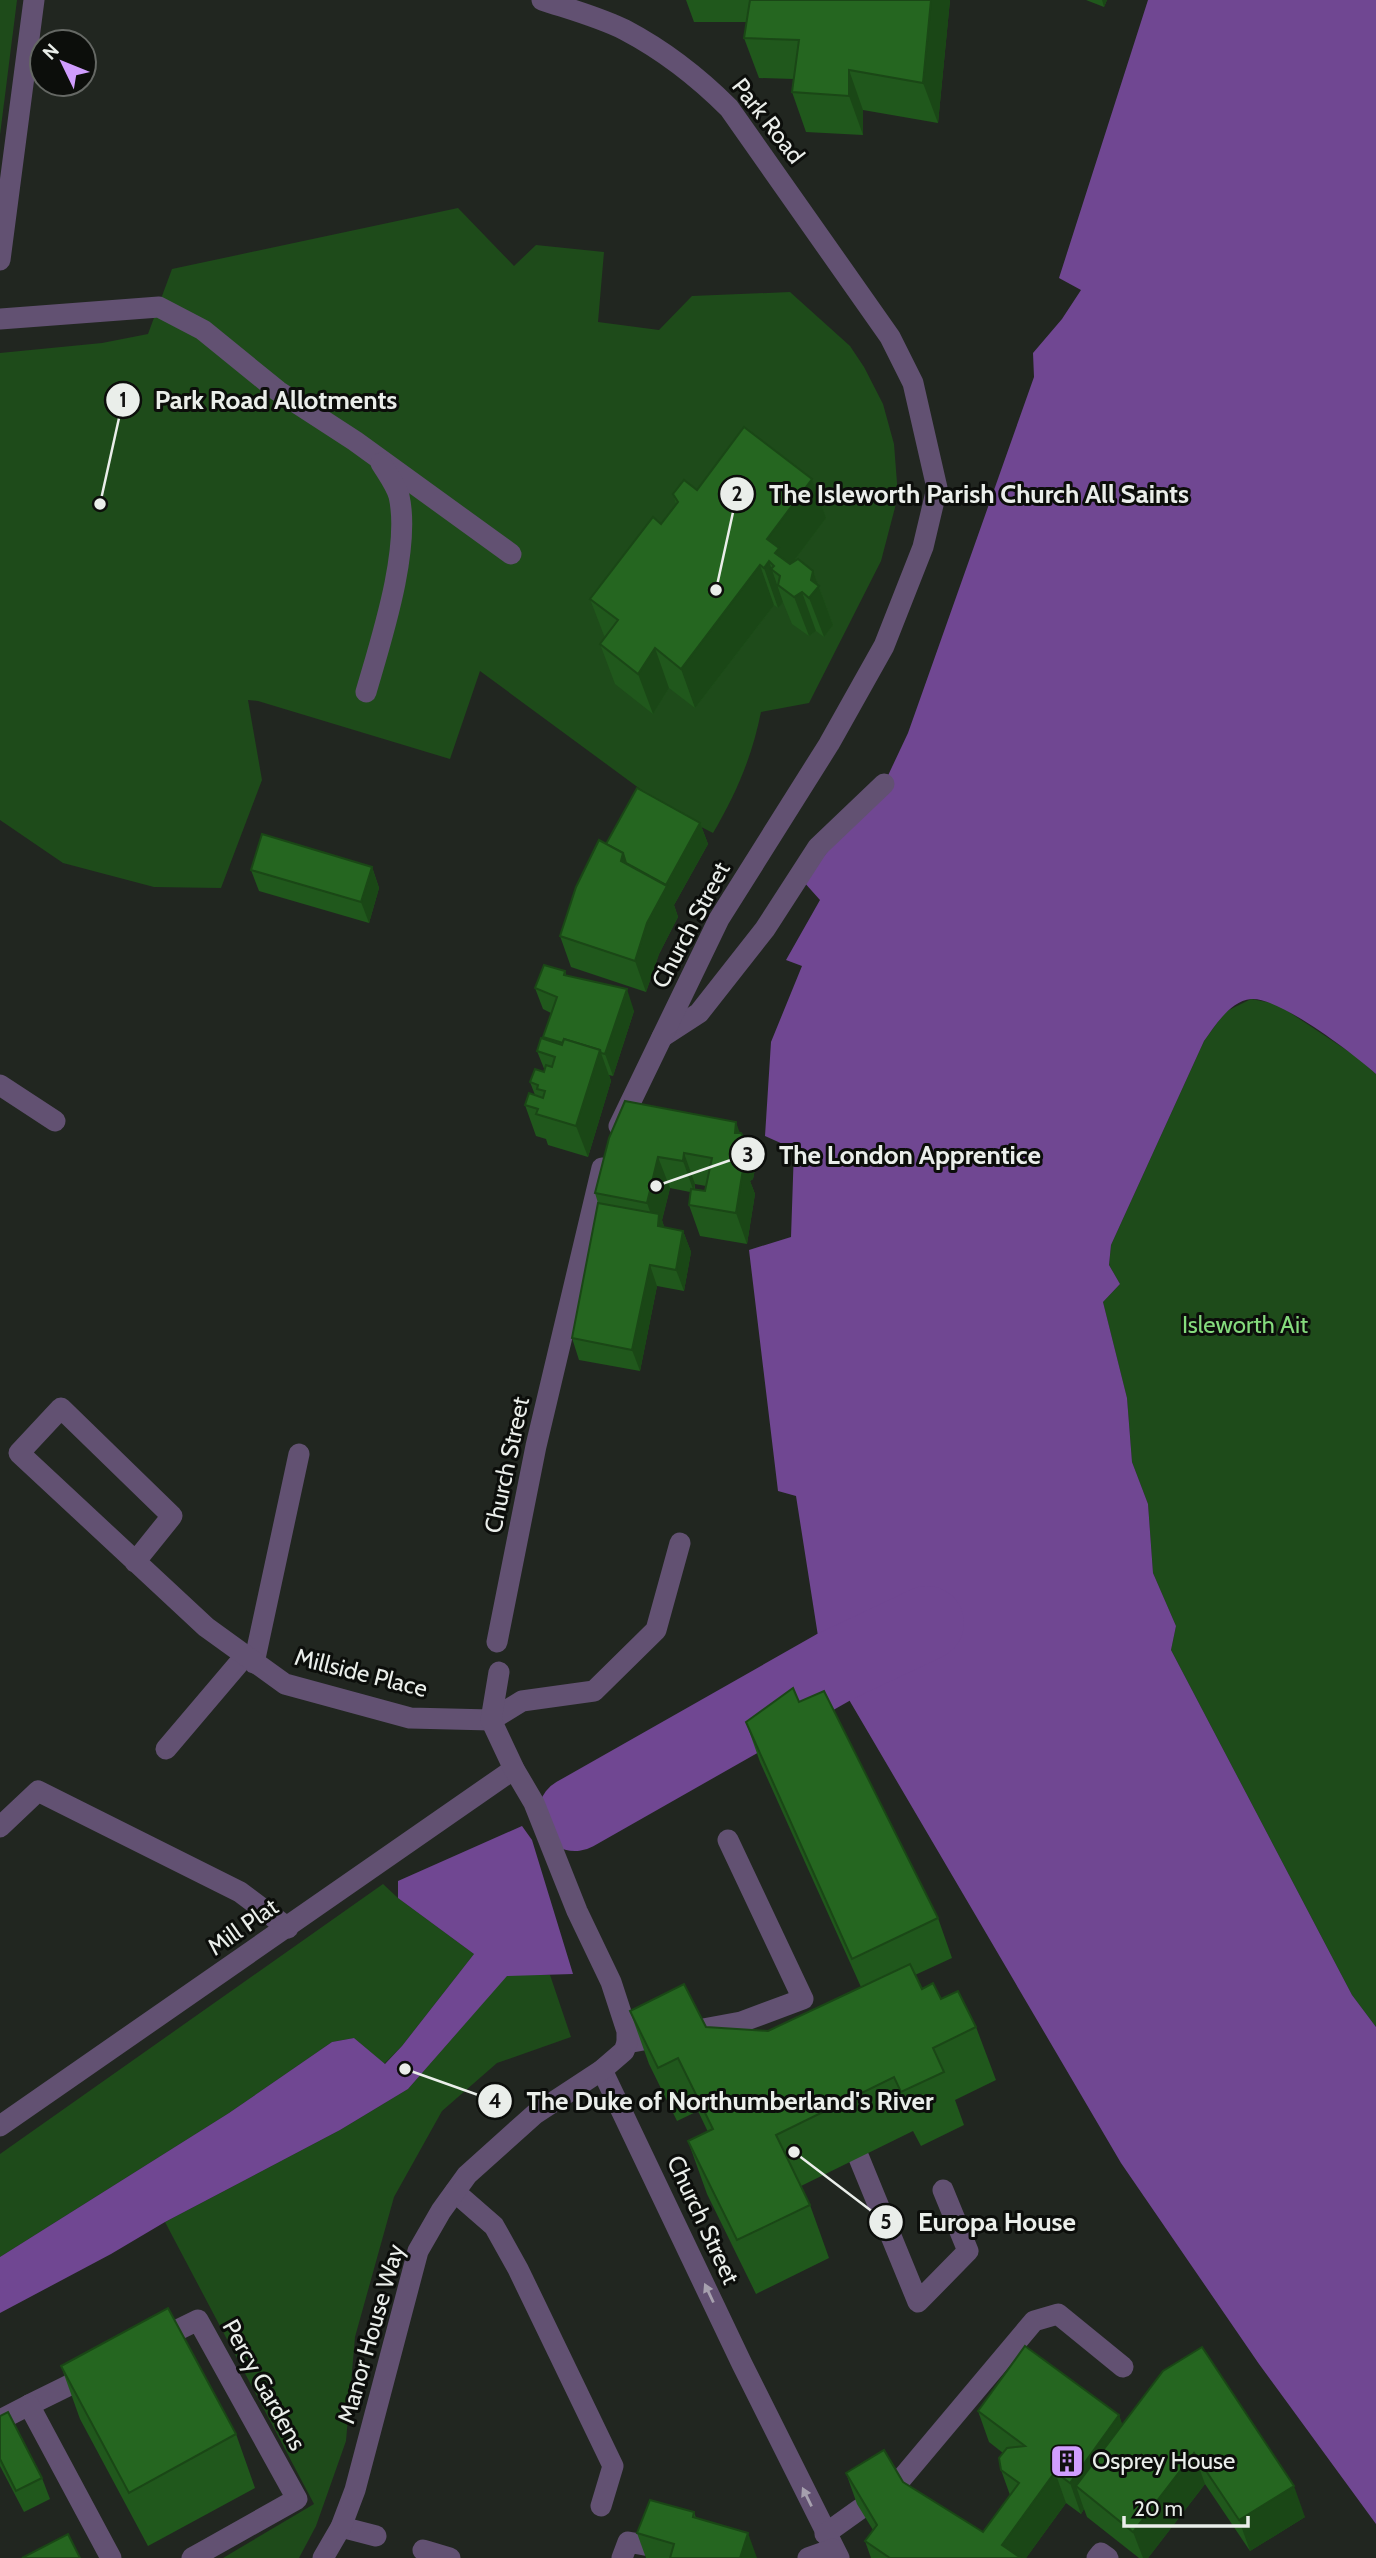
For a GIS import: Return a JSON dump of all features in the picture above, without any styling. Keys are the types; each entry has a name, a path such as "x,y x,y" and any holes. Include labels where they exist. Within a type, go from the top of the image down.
{"street":[{"path":"0,260 34,0"},
{"name":"Park Road","path":"542,0 624,29 667,56 711,90 729,108 847,273"},
{"name":"Church Street","path":"497,1642 536,1446 605,1156 719,919 829,744 884,646 926,535 937,488 913,383 890,337 847,273"},
{"path":"0,319 159,307 203,330 278,391 379,458 511,554"},
{"path":"366,692 390,606 401,534 399,495 379,458"},
{"path":"662,1037 699,1013 765,929 818,847 884,783"},
{"path":"4,1096 55,1121"},
{"name":"Millside Place","path":"135,1562 172,1516 61,1408 19,1453 135,1562 206,1627 249,1660 285,1684 410,1718 491,1720"},
{"path":"166,1749 249,1660 299,1454"},
{"path":"491,1720 522,1701 594,1691 656,1630 680,1543"},
{"path":"499,1672 491,1720 514,1769 534,1803 577,1911 611,1982 624,2022 627,2043 624,2051 603,2070"},
{"name":"Mill Plat","path":"0,2126 514,1769"},
{"path":"0,1827 38,1791 240,1892 288,1928"},
{"path":"627,2043 741,2022 803,1999 728,1840"},
{"path":"741,2022 763,2036"},
{"name":"Church Street","path":"603,2070 832,2547"},
{"name":"Manor House Way","path":"323,2558 341,2526 355,2490 418,2251 441,2211 467,2175 535,2114 603,2070"},
{"path":"859,2158 918,2302 968,2251 943,2190"},
{"path":"455,2192 494,2226 613,2466 601,2506"},
{"path":"897,2484 1034,2321 1058,2314 1123,2367"},
{"name":"Percy Gardens","path":"138,2350 198,2320 297,2499 192,2558"},
{"path":"0,2420 114,2362"},
{"path":"29,2405 111,2558"},
{"path":"808,2558 832,2547 860,2509"},
{"path":"341,2526 376,2536"},
{"path":"622,2558 628,2542 716,2558"},
{"path":"423,2550 450,2558"},
{"path":"1097,2558 1101,2553 1108,2558"}],"green space":[{"path":"0,0 17,0 0,135"},
{"path":"458,208 514,266 536,245 604,252 598,322 659,330 692,296 790,292 850,346 883,404 894,444 898,496 881,561 809,703 761,712 742,775 713,833 670,811 480,671 450,759 248,700 262,780 221,888 154,887 63,863 0,820 0,353 102,343 148,334 172,269"},
{"name":"Isleworth Ait","path":"1251,999 1277,1004 1357,1057 1376,1074 1376,2027 1352,1995 1171,1650 1176,1626 1153,1573 1148,1504 1132,1462 1127,1398 1103,1302 1120,1284 1109,1265 1111,1245 1204,1041 1225,1012"},
{"path":"383,1884 474,1954 402,2046 384,2064 354,2038 332,2042 229,2113 0,2257 0,2154"},
{"path":"507,1975 550,1975 571,2037 497,2063 442,2111 394,2197 355,2337 346,2441 316,2526 299,2558 223,2558 314,2504 165,2222 340,2130 408,2089"}],"shaded area":[{"path":"1148,0 1376,0 1376,1074 1316,1028 1279,1007 1251,999 1230,1009 1204,1041 1111,1245 1109,1265 1120,1284 1103,1302 1127,1398 1132,1462 1148,1504 1153,1573 1176,1626 1171,1650 1352,1995 1376,2027 1376,2524 1259,2364 1121,2163 848,1698 818,1636 796,1496 778,1491 749,1250 791,1237 794,1149 765,1136 771,1042 802,966 786,960 820,900 803,881 884,784 908,733 1034,377 1033,353 1062,319 1081,290 1059,278"},
{"path":"522,1826 532,1840 573,1974 507,1976 408,2089 340,2130 0,2313 0,2257 229,2113 332,2042 354,2038 385,2064 474,1954 398,1898 398,1881"}],"building":[{"path":"750,0 931,0 923,83 849,70 849,96 792,92 799,40 744,38"},
{"path":"744,427 812,479 767,539 779,548 775,553 790,564 798,559 813,571 811,580 819,586 809,598 802,592 794,597 778,585 780,576 771,569 774,566 769,561 764,568 760,565 681,669 655,648 638,674 600,644 618,620 590,599 653,517 661,524 678,502 673,494 684,480 697,490"},
{"path":"637,788 700,823 666,885 626,863 623,853 606,844"},
{"path":"262,834 372,867 361,902 251,870"},
{"path":"599,840 623,853 621,861 667,886 647,923 635,961 560,936 576,887"},
{"path":"544,965 565,971 564,975 627,989 605,1054 564,1039 563,1043 543,1037 557,997 535,988"},
{"path":"541,1038 562,1045 564,1039 600,1050 576,1126 536,1114 538,1109 525,1105 529,1093 543,1098 545,1091 537,1089 538,1085 530,1082 535,1069 544,1072 546,1065 552,1067 555,1057 537,1051"},
{"path":"625,1101 736,1122 735,1133 741,1133 744,1138 741,1148 733,1154 733,1160 744,1163 736,1213 689,1205 691,1189 705,1191 712,1158 684,1153 683,1161 658,1157 647,1203 595,1193 609,1138"},
{"path":"598,1203 659,1214 658,1226 683,1231 676,1270 650,1265 632,1350 572,1338"},
{"path":"793,1688 799,1702 824,1691 938,1918 852,1959 746,1722"},
{"path":"910,1964 922,1989 933,1983 941,1999 958,1991 976,2027 933,2048 944,2072 901,2092 894,2077 776,2135 810,2205 737,2240 688,2141 713,2129 678,2058 658,2068 630,2011 684,1984 706,2027 768,2031"},
{"path":"168,2308 236,2434 129,2493 61,2366"},
{"path":"1025,2346 1119,2415 1070,2483 1055,2472 1002,2545 1021,2558 890,2558 865,2541 877,2525 846,2473 884,2450 903,2482 983,2532 1019,2483 1001,2470 999,2458 1007,2448 1025,2446 978,2411"},
{"path":"1202,2347 1294,2486 1239,2520 1194,2453 1133,2532 1076,2486 1163,2371"},
{"path":"8,2412 42,2478 16,2491 0,2459 0,2416"},
{"path":"650,2500 694,2512 693,2517 748,2533 740,2558 670,2558 674,2544 637,2533"},
{"path":"68,2534 80,2558 22,2558"}],"waterway":[{"path":"575,1814 834,1667 927,1623"}],"place":[{"name":"Park Road Allotments","path":"100,504"},
{"name":"The Isleworth Parish Church All Saints","path":"716,590"},
{"name":"The London Apprentice","path":"656,1186"},
{"name":"The Duke of Northumberland's River","path":"405,2069"},
{"name":"Europa House","path":"794,2152"},
{"name":"Osprey House","path":"1067,2461"}]}
